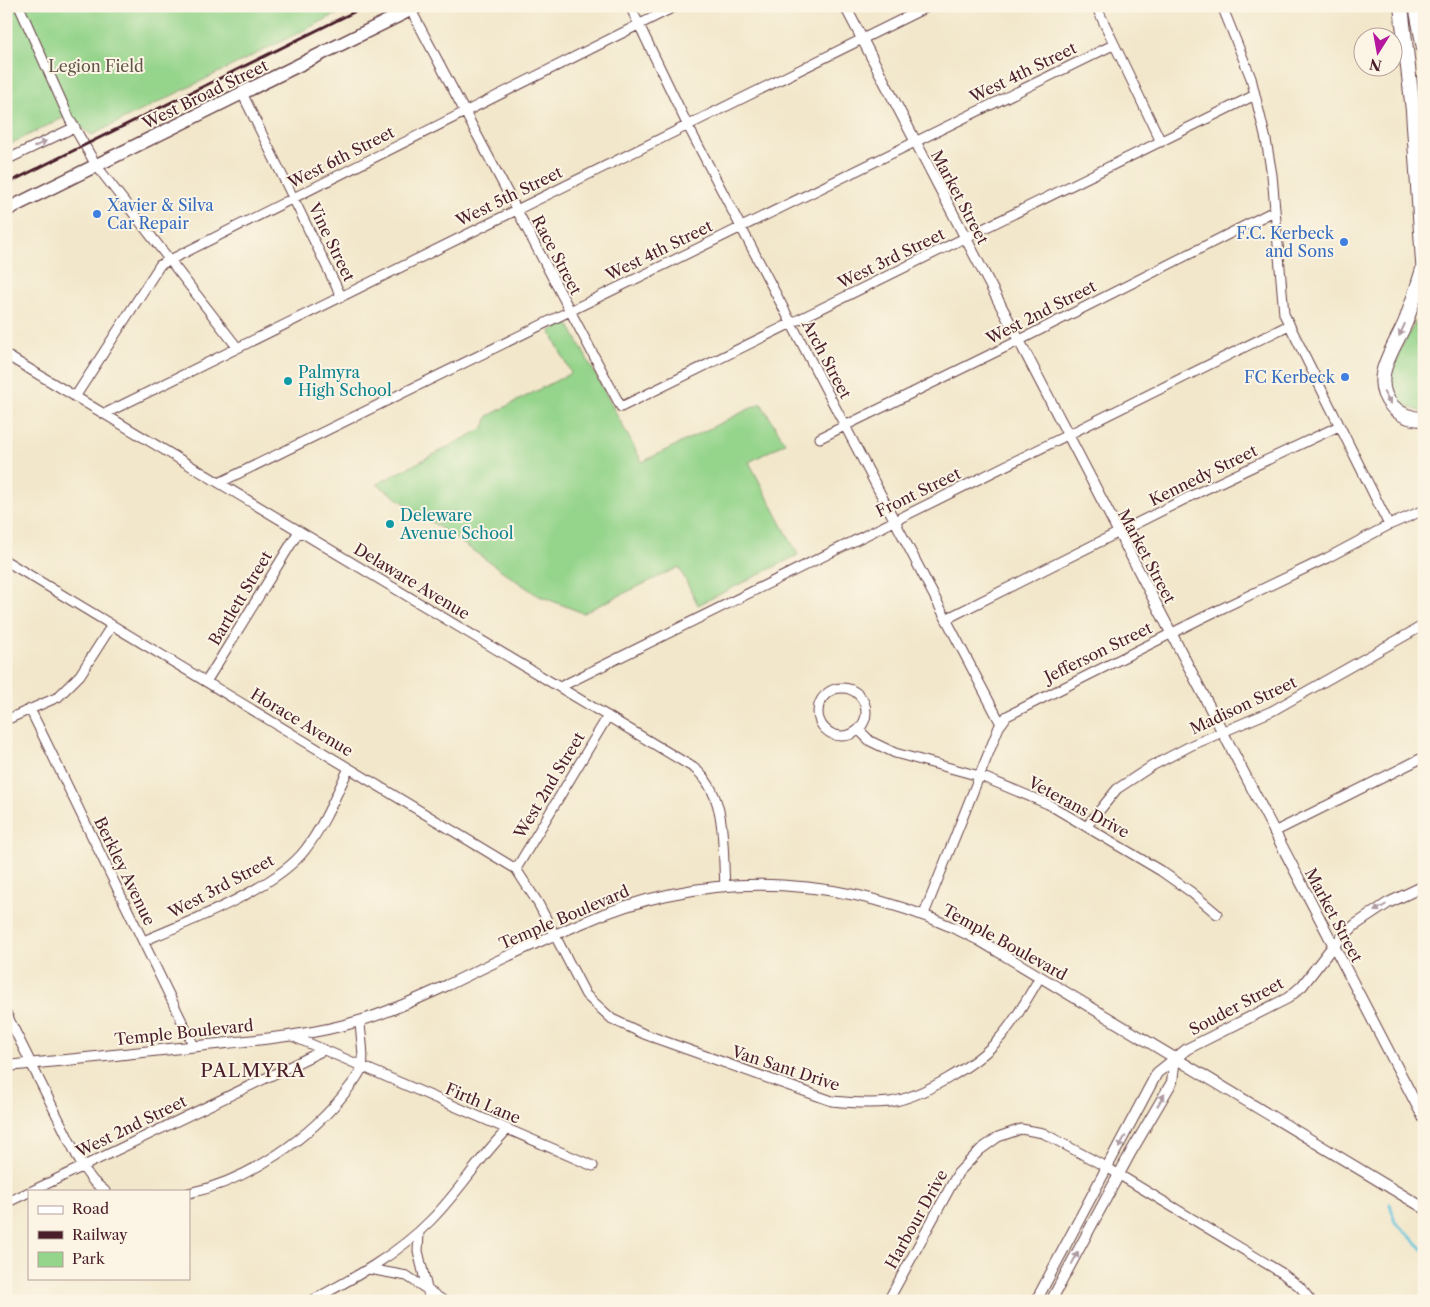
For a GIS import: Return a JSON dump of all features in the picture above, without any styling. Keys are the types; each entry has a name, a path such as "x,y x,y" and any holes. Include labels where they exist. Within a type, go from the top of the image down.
{"highway":[{"path":"1401,6 1413,111 1424,277"},
{"path":"1416,6 1424,48"},
{"path":"1423,269 1405,323 1385,365 1382,384 1386,398 1394,408 1411,418 1424,419"}],"main road":[{"name":"West Broad Street","path":"6,210 242,93 405,9"}],"street":[{"path":"19,6 75,127 96,165 238,348"},
{"name":"Arch Street","path":"630,6 687,124 1001,724"},
{"name":"West 6th Street","path":"76,397 160,265 676,6"},
{"name":"Market Street","path":"845,6 1424,1119"},
{"name":"West 5th Street","path":"104,414 928,6"},
{"path":"1096,6 1160,142"},
{"path":"1222,6 1244,58 1266,140 1284,314 1389,525"},
{"name":"Race Street","path":"405,9 465,112 622,407"},
{"name":"West 4th Street","path":"219,483 1113,45"},
{"name":"Vine Street","path":"242,93 341,296"},
{"name":"West 3rd Street","path":"622,407 1255,95"},
{"path":"6,160 75,127"},
{"name":"West 2nd Street","path":"820,438 1018,341 1274,211"},
{"name":"Front Street","path":"560,687 1289,325"},
{"name":"Delaware Avenue","path":"6,355 694,768 710,786 719,814 725,886"},
{"name":"Kennedy Street","path":"946,619 1339,426"},
{"name":"Jefferson Street","path":"924,914 978,776 1001,724 1007,716 1019,708 1171,633 1283,580 1389,525 1424,510"},
{"name":"Bartlett Street","path":"206,682 299,531"},
{"name":"Horace Avenue","path":"6,561 516,869 530,890 554,935"},
{"path":"6,720 58,697 76,680 112,624"},
{"name":"Madison Street","path":"1087,826 1102,805 1128,781 1192,745 1292,701 1424,625"},
{"path":"843,687 859,694 865,704 866,715 859,730 851,734 838,736 822,727 818,709 825,693 843,687"},
{"name":"Berkley Avenue","path":"30,709 194,1046"},
{"name":"West 2nd Street","path":"516,869 608,716"},
{"name":"Veterans Drive","path":"859,730 870,741 895,753 978,776 1031,796 1087,826 1180,883 1217,914"},
{"path":"1274,832 1424,757"},
{"name":"West 3rd Street","path":"143,941 236,899 287,869 310,843 349,768"},
{"name":"Temple Boulevard","path":"6,1066 292,1036 360,1021 431,993 604,913 652,898 692,889 725,886 800,886 833,890 882,901 924,914 979,940 1424,1208"},
{"name":"Souder Street","path":"1175,1058 1187,1049 1288,998 1310,977 1333,946 1372,913 1424,886"},
{"name":"Van Sant Drive","path":"554,935 586,996 612,1019 644,1034 832,1101 866,1104 892,1102 913,1095 967,1066 997,1041 1017,1016 1040,977"},
{"path":"6,1013 82,1166 93,1181 104,1190"},
{"path":"190,1193 237,1176 273,1157 305,1134 337,1105 362,1067 360,1021"},
{"name":"Firth Lane","path":"292,1036 593,1166"},
{"name":"West 2nd Street","path":"32,1190 324,1050"},
{"path":"1036,1301 1108,1168 1157,1072 1175,1058"},
{"path":"1051,1301 1172,1082 1175,1058"},
{"path":"1139,1109 1152,1116"},
{"name":"Harbour Drive","path":"888,1301 954,1179 968,1161 998,1137 1021,1129 1036,1130 1108,1168 1282,1274 1300,1287 1311,1301"},
{"path":"311,1301 369,1269 400,1249 419,1233 449,1202 493,1143 507,1130"},
{"name":"West 2nd Street","path":"6,1203 28,1192"},
{"path":"419,1233 420,1258 430,1301"},
{"path":"369,1269 402,1274 444,1301"}],"green space":[{"name":"Legion Field","path":"23,6 353,6 92,135 65,117 6,146 6,15"},
{"path":"1416,321 1424,412 1403,406 1390,391 1389,370"},
{"path":"568,323 642,462 761,403 785,443 749,462 798,555 698,605 679,567 583,613 537,595 377,484 484,428 488,416 571,373 550,331"}],"waterway":[{"path":"1390,1204 1395,1222 1424,1250"}],"railway":[{"path":"6,184 366,6"}],"place":[{"name":"Xavier & Silva Car Repair","path":"97,214"},
{"name":"F.C. Kerbeck and Sons","path":"1344,242"},
{"name":"FC Kerbeck","path":"1345,377"},
{"name":"Palmyra High School","path":"288,381"},
{"name":"Deleware Avenue School","path":"390,524"}],"district":[{"name":"PALMYRA","path":"253,1070"}]}
